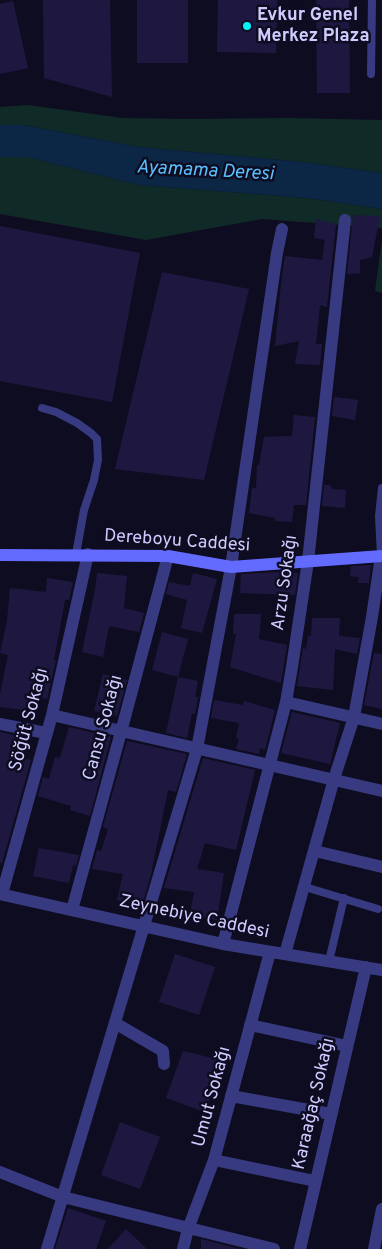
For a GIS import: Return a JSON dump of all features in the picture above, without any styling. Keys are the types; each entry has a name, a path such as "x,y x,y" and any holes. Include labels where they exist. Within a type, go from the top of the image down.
{"main road":[{"name":"Dereboyu Caddesi","path":"0,557 82,554 168,556 231,567 381,556"}],"street":[{"name":"Arzu Sokağı","path":"223,944 286,702 308,561 345,220"},
{"path":"47,1249 197,749 231,567 282,229"},
{"name":"Söğüt Sokağı","path":"1,894 52,716 82,554"},
{"name":"Cansu Sokağı","path":"72,910 168,556"},
{"path":"285,954 334,779 354,717 381,556"},
{"path":"286,702 382,724"},
{"path":"52,716 382,791"},
{"path":"0,724 46,733"},
{"path":"315,850 382,868"},
{"name":"Zeynebiye Caddesi","path":"1,894 144,928 223,944 382,970"},
{"name":"Umut Sokağı","path":"183,1249 188,1229 214,1160 270,952"},
{"name":"Karaağaç Sokağı","path":"300,1249 366,967"},
{"path":"116,1023 163,1051 164,1064"},
{"path":"250,1025 347,1046"},
{"path":"231,1096 331,1114"},
{"path":"214,1160 315,1181"},
{"path":"0,1172 63,1197 274,1249"},
{"path":"374,1249 382,1209"}],"lane":[{"path":"371,74 372,0"},
{"path":"42,408 56,412 92,433 97,439 98,460 94,480 84,510 82,554"},
{"path":"381,556 382,488"},
{"path":"305,887 378,909"},
{"path":"330,962 344,898"}],"green space":[{"path":"28,105 122,118 382,120 382,173 303,162 138,147 23,125 0,125 0,107"},
{"path":"0,157 27,157 139,185 307,198 382,209 382,228 262,219 146,240 0,214"},
{"path":"382,240 382,293 375,291"}],"water":[{"name":"Ayamama Deresi","path":"0,125 23,125 138,147 303,162 382,173 382,209 307,198 139,185 27,157 0,157"}],"building":[{"path":"43,0 110,0 112,97 44,78"},
{"path":"137,0 188,0 188,63 137,63"},
{"name":"Evkur Genel Merkez Plaza","path":"218,0 277,0 276,53 217,52"},
{"path":"316,0 349,0 350,93 317,93"},
{"path":"13,1 28,68 0,74 0,4"},
{"path":"353,215 380,216 372,257 360,260 360,273 347,274"},
{"path":"316,219 336,224 327,307 320,305 316,344 322,344 320,365 295,364 299,341 275,346 285,256 322,260 325,240 314,238"},
{"path":"0,226 140,253 112,402 0,381"},
{"path":"162,272 249,289 204,480 115,469"},
{"path":"334,397 358,400 355,420 332,416"},
{"path":"294,415 315,417 306,505 294,505 292,522 275,521 275,518 249,513 252,488 256,488 257,465 259,465 264,437 292,436"},
{"path":"324,485 330,485 332,489 346,490 345,508 322,506"},
{"path":"371,565 369,583 358,583 359,577 350,576 351,566"},
{"path":"97,573 127,576 124,608 144,613 139,632 109,626 103,657 82,652"},
{"path":"193,573 217,579 202,633 181,628 187,600 166,594 169,582 190,586"},
{"path":"298,573 295,595 240,593 241,574"},
{"path":"47,578 73,582 69,600 65,600 54,660 56,660 47,699 36,696 32,711 0,707 0,694 8,655 0,653 7,621 10,588 46,592"},
{"path":"234,614 261,614 259,639 287,645 281,683 230,667 236,634 233,634"},
{"path":"312,618 340,618 339,636 360,638 357,654 335,649 333,690 297,686 303,648 306,649 308,636 311,636"},
{"path":"162,632 188,639 178,677 152,670"},
{"path":"374,653 382,654 382,709 364,705"},
{"path":"103,674 127,680 117,716 94,711"},
{"path":"178,677 198,681 195,697 198,697 195,714 192,713 187,738 166,733"},
{"path":"214,700 243,705 244,701 275,710 265,750 260,748 259,754 236,749 239,739 236,738 239,723 211,718"},
{"path":"292,712 340,723 330,764 281,753"},
{"path":"69,727 111,737 90,816 70,810 71,806 38,796 43,777 49,779 55,757 60,758"},
{"path":"0,732 17,736 13,756 31,760 2,863 0,863"},
{"path":"127,741 187,754 176,792 168,790 151,874 142,906 117,900 123,874 92,869 97,850 101,851 108,829 103,827"},
{"path":"203,758 255,770 236,850 205,843 197,869 224,873 217,920 190,915 194,892 164,888"},
{"path":"39,848 79,855 76,866 73,865 69,883 33,876"},
{"path":"175,954 215,967 199,1015 159,1002"},
{"path":"183,1051 224,1061 205,1112 166,1098"},
{"path":"120,1122 160,1137 140,1189 101,1175"},
{"path":"68,1208 106,1221 96,1249 55,1249"},
{"path":"126,1229 147,1249 108,1249"},
{"path":"201,1239 240,1249 201,1249"}],"place":[{"name":"Evkur Genel Merkez Plaza","path":"247,26"}]}
